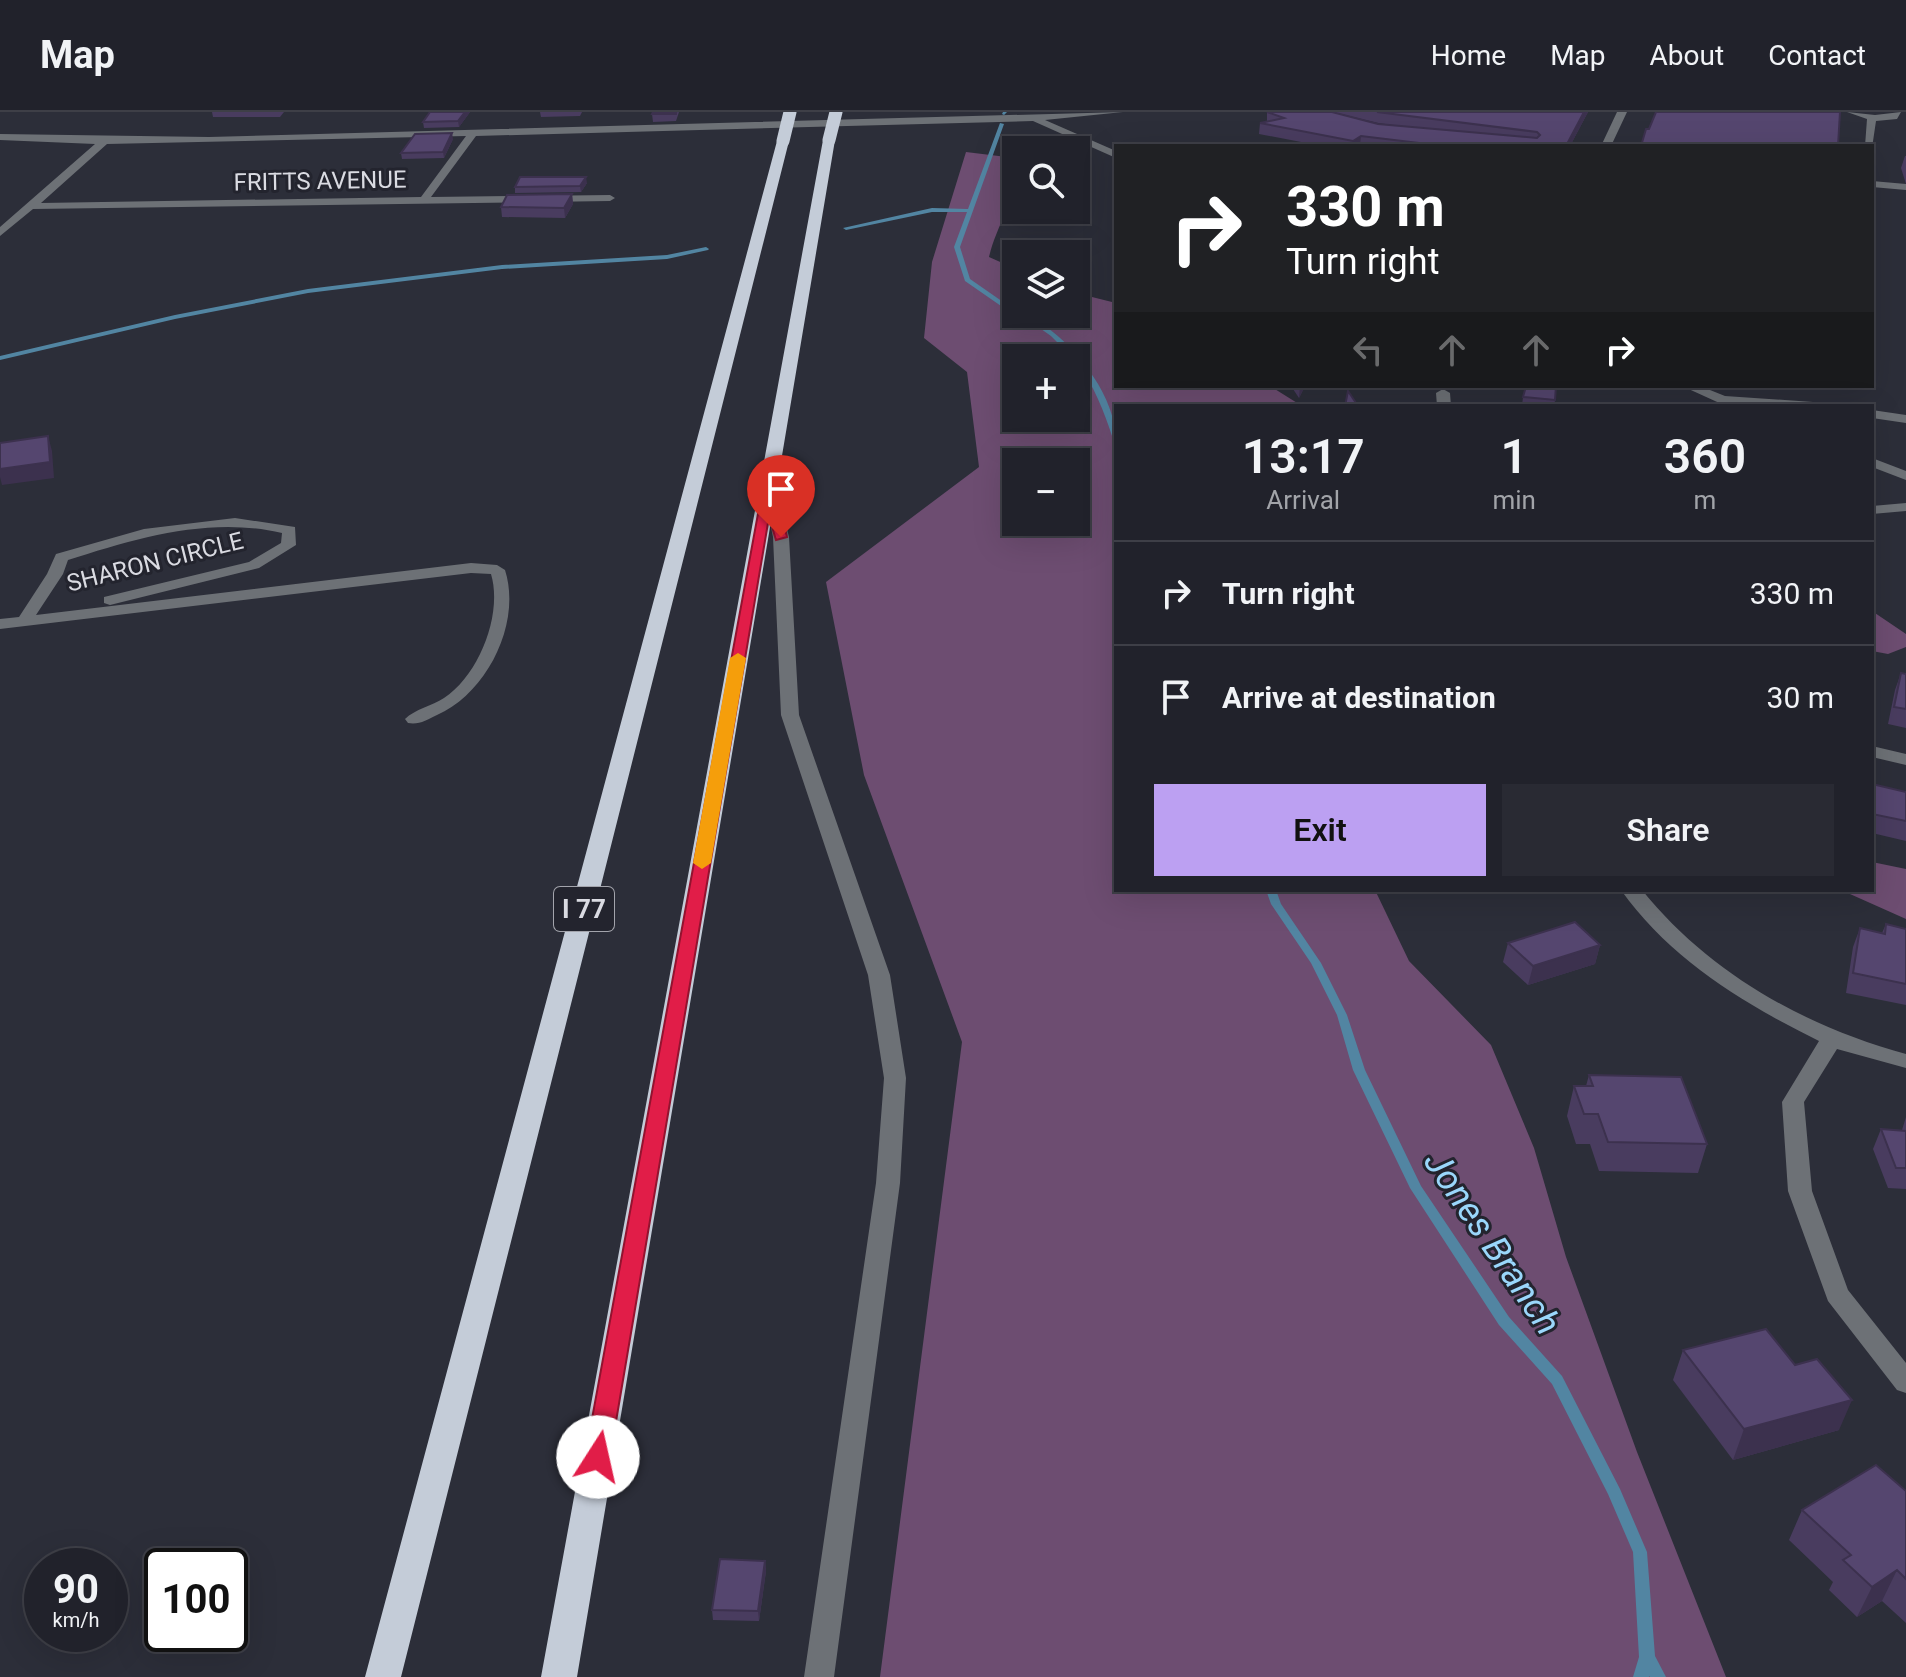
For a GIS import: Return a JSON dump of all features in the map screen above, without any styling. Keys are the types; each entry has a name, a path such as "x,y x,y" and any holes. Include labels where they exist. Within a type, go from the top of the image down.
{"highway":[{"name":"I 77","path":"383,1677 790,112"},
{"path":"559,1677 836,112"}],"street":[{"path":"0,137 104,141 473,133 610,124 1034,118 1118,112"},
{"path":"1607,144 1622,112"},
{"path":"1852,112 1872,117 1894,117 1896,112"},
{"path":"1870,144 1872,117"},
{"path":"1034,118 1114,154"},
{"path":"424,200 473,133"},
{"path":"0,233 104,141"},
{"path":"1874,184 1906,187"},
{"name":"FRITTS AVENUE","path":"30,206 610,198"},
{"path":"1694,388 1731,403 1758,404"},
{"path":"1874,414 1906,419"},
{"path":"1874,463 1906,476"},
{"path":"769,484 781,537 790,715 879,975 895,1078 888,1183 819,1677"},
{"path":"1874,510 1906,507"},
{"name":"SHARON CIRCLE","path":"235,523 290,530 288,545 254,565 84,606 31,613 61,557 81,550 189,526 235,523"},
{"path":"0,624 31,613 471,568 497,570 503,582 504,599 484,659 458,697 414,719"},
{"path":"1874,752 1906,760"},
{"path":"1632,892 1655,923 1719,975 1832,1038 1906,1061"},
{"path":"1832,1038 1793,1102 1800,1191 1837,1294 1906,1382"}],"shaded area":[{"path":"966,152 1002,156 1002,220 989,257 1002,263 1002,328 1090,328 1090,296 1114,302 1114,388 1273,388 1299,404 1114,404 1114,892 1376,892 1409,961 1491,1045 1534,1148 1566,1257 1637,1452 1726,1677 880,1677 962,1042 864,775 826,582 979,467 967,372 924,338 932,262"},
{"path":"1874,612 1906,634 1906,647 1888,654 1874,651"},
{"path":"1874,862 1906,869 1906,919 1845,892 1874,892"}],"building":[{"path":"430,112 465,112 458,121 423,122"},
{"path":"676,112 676,114 652,114"},
{"path":"1267,112 1332,112 1378,124 1537,138 1540,135 1537,132 1377,112 1584,112 1567,144 1427,144 1361,136 1353,141 1260,123 1284,118"},
{"path":"1656,112 1840,112 1838,144 1642,144 1646,129 1649,129"},
{"path":"452,133 443,152 401,153 415,134"},
{"path":"520,177 586,177 580,186 515,187"},
{"path":"572,194 564,208 501,207 507,195"},
{"path":"1525,388 1556,388 1555,400 1523,397"},
{"path":"1348,391 1357,404 1345,404"},
{"path":"48,436 50,462 0,469 0,443"},
{"path":"1901,673 1906,674 1906,709 1894,707"},
{"path":"1874,784 1906,792 1906,821 1874,814"},
{"path":"1575,922 1600,945 1533,966 1508,943"},
{"path":"1886,924 1906,929 1906,984 1853,973 1860,928 1885,934"},
{"path":"1589,1075 1681,1077 1707,1144 1608,1142 1598,1114 1584,1114 1574,1086 1593,1086"},
{"path":"1881,1129 1906,1131 1906,1168 1896,1168"},
{"path":"1766,1329 1795,1365 1817,1359 1852,1400 1744,1429 1683,1350"},
{"path":"1876,1465 1906,1491 1906,1579 1897,1570 1872,1587 1843,1560 1851,1555 1802,1510"},
{"path":"720,1559 765,1561 758,1611 712,1610"}],"waterway":[{"name":"Jones Branch","path":"1002,124 957,247 967,280 1002,304"},
{"path":"846,228 932,210 968,210"},
{"path":"0,358 175,317 308,291 502,267 667,257 706,249"},
{"name":"Jones Branch","path":"1043,328 1068,348 1081,364 1102,399 1114,432"},
{"name":"Jones Branch","path":"1272,892 1276,904 1316,963 1342,1015 1359,1070 1416,1188 1504,1321 1557,1380 1615,1493 1640,1552 1647,1657"},
{"name":"Jones Branch","path":"1641,1677 1647,1657"},
{"path":"1647,1657 1658,1677"}],"slow traffic":[{"path":"702,863 738,658"}],"route":[{"path":"598,1457 769,484 781,537"}]}
